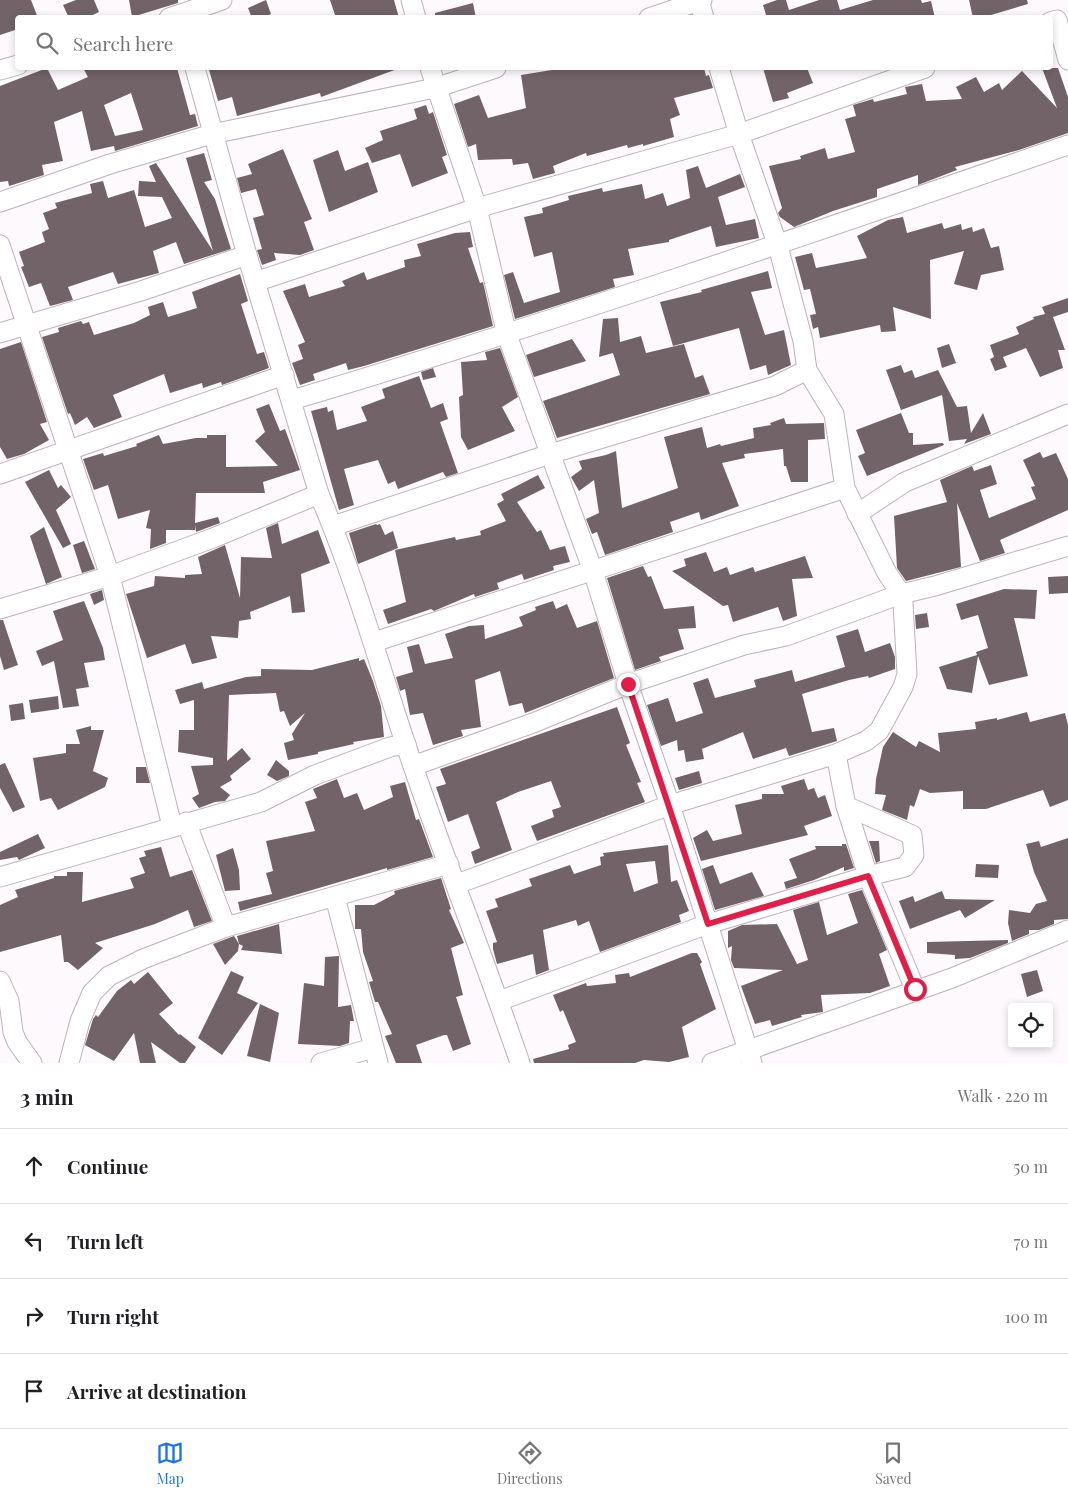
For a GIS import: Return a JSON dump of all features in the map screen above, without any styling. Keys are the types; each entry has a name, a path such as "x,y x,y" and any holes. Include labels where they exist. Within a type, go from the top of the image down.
{"street":[{"path":"178,12 222,0"},
{"path":"411,0 415,15"},
{"path":"661,15 701,5"},
{"path":"1053,21 1057,20 1068,60"},
{"path":"0,70 15,66"},
{"path":"196,70 247,255 319,494 333,526 374,642 413,766 520,1063"},
{"path":"430,70 477,208 508,335 593,571 628,684 670,805 751,1056"},
{"path":"0,202 110,164 212,134 435,88 490,70"},
{"path":"457,884 670,805 836,754 866,742 879,731 903,687 907,674 901,594 886,573 846,488 834,414 807,370 803,341 778,246 738,134 720,70"},
{"path":"255,282 477,208 738,134 919,70"},
{"path":"292,400 508,335 778,246 1068,145"},
{"path":"0,244 110,576 183,828 226,927"},
{"path":"0,333 141,291 247,255"},
{"path":"333,526 550,454 775,386 807,370"},
{"path":"0,474 284,375"},
{"path":"857,514 905,482 1068,414"},
{"path":"374,642 846,488"},
{"path":"0,610 110,576 214,538 319,494"},
{"path":"413,766 533,723 628,684 744,645 786,636 901,594 936,586 1068,546"},
{"path":"183,828 261,802 315,775 390,747 406,744"},
{"path":"836,754 846,806 868,876 915,989"},
{"path":"499,1001 708,924 868,876 905,867 914,855 912,835 846,806"},
{"path":"0,876 183,828 220,820 232,824"},
{"path":"69,1063 80,1022 92,993 109,976 142,959 226,927 449,864"},
{"path":"321,1063 375,1055 335,897"},
{"path":"712,1063 751,1056 915,989 952,978 1068,930"},
{"path":"0,981 9,1001 12,1032 32,1063"}],"building":[{"path":"0,0 31,0 37,15 15,15 15,30 0,35"},
{"path":"76,0 94,0 99,12 92,15 68,15 63,5"},
{"path":"129,0 178,0 178,3 139,15 132,15"},
{"path":"266,0 271,14 251,15 248,8"},
{"path":"330,0 394,0 398,15 335,15"},
{"path":"777,0 786,0 789,10 819,0 837,0 840,10 873,0 921,0 922,3 931,1 934,15 766,15 763,5"},
{"path":"969,0 1027,0 1028,4 991,15 972,15"},
{"path":"473,3 475,15 435,15 435,13"},
{"path":"1058,68 1068,97 1068,133 1019,150 955,167 957,170 918,185 918,175 877,189 877,197 833,211 794,227 780,217 778,213 782,208 769,166 801,159 800,156 825,148 828,159 855,152 845,119 856,116 853,105 873,99 874,102 907,94 905,87 922,84 926,101 962,99 956,87 976,77 984,92 999,83 1002,90 1022,71 1057,108 1043,70"},
{"path":"42,70 48,70 58,90 88,77 84,70 178,70 190,115 195,114 198,126 115,151 114,146 91,151 82,111 54,122 63,161 42,165 44,175 9,186 8,181 0,182 0,86","holes":["131,93 143,130 115,136 104,105"]},
{"path":"209,70 395,70 321,97 320,93 237,116 232,97 218,101"},
{"path":"552,70 704,70 706,76 709,75 713,88 674,98 680,115 670,119 674,137 643,146 643,144 628,148 627,145 587,156 586,153 553,166 555,173 533,179 528,163 513,165 512,159 478,160 476,144 468,147 454,104 479,95 488,118 526,108 521,75"},
{"path":"764,70 808,70 813,83 787,93 789,98 773,102"},
{"path":"426,105 429,114 433,112 447,155 442,157 448,173 412,187 400,154 372,163 365,148 383,140 380,131 417,119 414,109"},
{"path":"283,149 312,219 304,222 314,250 300,255 274,253 276,260 262,265 257,250 262,249 253,218 264,215 256,189 241,193 237,178 252,174 248,164"},
{"path":"338,150 345,171 368,162 378,192 329,212 313,160"},
{"path":"204,153 212,180 204,182 215,199 231,249 184,264 176,242 153,251 159,273 118,284 113,272 68,287 73,300 50,306 41,283 29,287 21,267 24,266 19,252 45,242 42,232 49,229 43,213 57,208 55,203 92,193 90,184 103,181 108,198 134,190 145,227 172,218 162,197 138,196 139,181 156,182 149,166 156,163 213,251 186,158"},
{"path":"698,166 706,188 740,174 745,187 718,197 726,225 755,219 759,238 716,247 711,226 669,240 669,242 628,249 634,275 613,279 615,287 515,319 504,275 513,272 524,303 560,292 552,252 534,257 524,217 543,213 542,208 569,200 568,196 602,188 603,192 642,184 645,199 663,193 667,206 690,198 686,170"},
{"path":"903,217 907,233 942,223 944,229 961,224 962,230 972,227 973,232 984,228 991,248 999,246 1004,270 981,275 977,290 954,284 964,251 930,260 931,319 893,307 896,331 881,332 880,325 820,338 818,327 813,329 810,315 816,314 810,289 804,290 795,257 812,253 816,268 867,258 857,236 888,220"},
{"path":"470,232 473,247 468,248 480,283 483,282 493,326 364,366 348,370 346,363 313,374 315,380 300,385 292,363 303,359 298,345 305,342 283,291 305,284 309,297 345,286 342,281 364,272 367,280 405,267 404,260 421,256 417,244 455,233"},
{"path":"768,271 772,288 751,292 765,335 784,330 791,365 768,375 766,365 750,370 739,328 673,346 660,302 702,292 701,290"},
{"path":"240,274 248,301 241,304 257,354 264,352 269,368 222,385 221,382 203,388 202,383 170,393 164,374 113,395 122,417 94,428 87,417 75,425 70,413 68,414 42,337 59,332 58,328 81,321 83,324 89,322 94,335 134,323 150,315 148,307 163,302 168,317 197,308 192,292"},
{"path":"1068,298 1068,312 1053,317 1065,350 1058,350 1063,368 1040,377 1026,348 1003,357 1007,367 995,371 990,359 994,357 990,345 1019,334 1016,327 1034,319 1033,317 1045,314 1042,307"},
{"path":"618,318 620,342 641,336 646,353 684,344 695,378 703,375 710,394 557,438 543,401 620,375 613,353 599,357 603,319"},
{"path":"572,339 586,361 534,377 526,355"},
{"path":"21,342 47,422 40,424 49,440 24,454 7,459 0,447 0,349"},
{"path":"949,344 956,363 942,368 937,348"},
{"path":"500,348 518,397 502,407 515,431 468,450 461,437 459,397 463,395 461,362 487,360 485,352"},
{"path":"901,365 904,373 912,370 915,378 938,370 957,407 967,406 971,433 983,413 991,434 964,444 967,439 949,441 942,395 901,410 886,370"},
{"path":"433,368 436,377 423,380 421,372"},
{"path":"419,376 431,408 443,403 448,419 440,422 458,473 446,477 443,472 398,489 395,481 388,484 378,460 344,469 354,505 339,510 311,411 327,407 328,412 333,410 337,430 367,421 361,407 385,398 382,389"},
{"path":"269,404 280,431 285,429 300,470 263,482 265,493 196,493 195,523 218,517 220,523 196,532 195,525 195,530 166,530 166,543 150,549 151,529 146,528 150,510 118,519 108,485 94,490 83,459 103,453 104,456 137,446 136,444 159,435 163,444 207,438 207,435 226,435 226,467 278,466 255,441 265,432 256,409"},
{"path":"901,413 909,433 913,433 913,445 943,443 944,445 867,476 858,456 865,453 856,430"},
{"path":"784,418 786,424 824,423 825,439 808,440 808,482 791,482 786,466 784,466 783,449 744,454 745,458 722,463 739,506 701,520 699,512 670,522 673,532 605,555 597,532 592,534 586,519 599,513 594,480 579,491 571,477 582,469 579,461 616,451 622,508 678,488 664,437 702,427 707,448 720,444 721,446 754,438 753,428 771,425 770,423"},
{"path":"1040,452 1043,458 1056,453 1068,479 1068,510 1000,540 1005,553 980,561 957,503 961,567 906,581 897,568 894,516 947,502 940,480 972,466 974,471 991,465 997,484 980,490 989,518 1036,499 1031,487 1035,486 1023,460"},
{"path":"49,470 58,488 61,485 71,497 56,510 71,544 63,548 25,482"},
{"path":"538,475 545,488 517,502 537,532 541,530 550,550 565,546 570,562 553,566 554,570 524,580 522,574 497,583 499,589 475,597 474,594 434,611 431,609 388,624 383,610 406,602 395,550 455,537 456,540 481,535 480,531 506,521 497,504 504,500 501,494"},
{"path":"278,523 282,544 318,530 330,563 301,574 305,612 292,613 290,596 250,612 251,619 239,621 238,638 211,636 217,658 192,664 185,644 147,658 126,594 154,586 155,576 185,578 185,575 202,574 198,557 225,545 240,598 241,557 272,558 266,528"},
{"path":"380,524 385,535 393,531 398,548 358,564 349,533"},
{"path":"44,527 62,577 46,584 30,536"},
{"path":"84,541 95,569 82,573 73,545"},
{"path":"706,552 714,572 727,567 730,575 753,567 755,572 805,556 813,578 792,579 797,616 783,621 778,607 733,622 728,605 723,606 672,571 686,566 684,559"},
{"path":"643,566 648,577 651,576 664,609 694,606 696,628 678,629 684,649 659,657 661,661 635,670 607,578"},
{"path":"1068,576 1068,593 1049,594 1048,577"},
{"path":"1004,589 1037,590 1035,619 1014,618 1028,676 989,685 978,656 972,693 947,689 939,667 977,655 976,652 988,648 978,615 961,620 956,604"},
{"path":"102,590 104,600 94,605 90,594"},
{"path":"84,601 103,648 105,660 84,663 89,687 76,689 79,706 63,708 54,661 42,666 36,651 63,640 53,611"},
{"path":"553,601 556,609 567,604 577,628 597,621 614,678 525,713 522,703 509,706 500,671 475,680 481,727 461,730 463,736 433,745 423,713 410,715 405,689 400,691 396,677 413,672 407,647 419,644 425,664 453,658 445,634 469,626 484,625 485,639 523,626 519,617 536,610 535,607"},
{"path":"927,613 929,627 916,629 915,615"},
{"path":"0,620 3,620 18,665 4,670 0,656"},
{"path":"858,629 865,652 890,643 895,657 895,669 869,678 868,676 849,680 802,694 812,732 834,728 837,741 789,756 786,748 753,759 743,732 702,749 704,759 686,762 684,750 678,751 677,740 661,746 647,705 668,698 676,722 703,713 693,683 708,678 715,698 756,687 754,680 792,670 795,682 845,667 836,636"},
{"path":"359,658 359,661 364,659 381,706 384,737 353,742 354,744 288,760 284,743 294,740 292,734 305,713 290,726 284,711 280,712 276,693 229,695 227,761 242,748 251,759 230,776 232,780 220,787 230,795 225,801 215,802 199,808 192,798 199,794 191,766 213,765 213,758 178,752 179,730 194,730 194,700 180,704 175,690 202,682 204,689 246,677 261,676 261,669 312,670"},
{"path":"58,696 59,709 31,713 29,700"},
{"path":"23,703 25,719 11,721 9,705"},
{"path":"617,707 630,743 626,745 641,782 637,783 645,802 537,841 531,826 554,817 552,810 561,807 551,781 518,792 496,802 512,850 475,864 471,852 480,848 468,814 448,822 436,787 446,784 440,769"},
{"path":"1027,712 1030,722 1065,713 1068,725 1068,800 1050,807 1043,790 986,809 963,809 963,791 930,793 920,789 914,807 910,805 907,820 882,810 886,795 875,794 876,779 883,747 893,732 916,747 919,741 940,752 938,733 976,729 975,722 997,718 997,720"},
{"path":"91,726 91,730 104,730 93,771 108,778 105,787 58,810 51,798 40,801 33,758 66,753 66,744 80,744 76,730"},
{"path":"276,760 289,771 289,776 277,781 267,775"},
{"path":"5,763 25,807 13,812 0,788 0,765"},
{"path":"136,767 146,767 150,783 136,783"},
{"path":"699,771 702,783 679,790 675,778"},
{"path":"337,779 344,798 357,793 364,810 393,797 390,786 405,782 416,820 419,819 433,857 387,870 387,868 240,911 238,902 272,894 266,873 273,871 266,841 315,831 305,802 317,798 313,789"},
{"path":"804,779 808,790 814,788 818,798 825,795 832,816 804,826 808,835 701,861 693,838 707,830 713,841 742,834 735,805 762,799 762,794 784,794 781,786"},
{"path":"38,834 45,848 19,860 17,857 0,860 0,852"},
{"path":"1068,838 1068,919 1054,920 1054,924 1039,930 1029,930 1029,934 1012,941 1008,923 1009,910 1030,913 1036,904 1047,901 1034,872 1026,844 1039,841 1041,847"},
{"path":"869,841 879,841 880,861 876,863"},
{"path":"842,844 846,844 854,868 844,871 844,867 814,880 786,889 784,882 797,878 789,859 816,849 815,846 842,846"},
{"path":"668,845 671,882 677,880 689,911 679,915 681,922 600,952 589,921 578,926 576,920 543,930 549,970 536,975 533,954 497,964 493,943 497,942 486,911 498,907 495,899 532,886 529,879 570,865 574,874 601,865 600,857 604,856 603,853","holes":["655,861 658,883 634,892 626,864"]},
{"path":"161,847 170,877 192,870 212,921 194,927 188,910 155,924 95,943 103,948 78,970 68,962 64,962 61,935 0,952 0,905 18,897 15,890 54,878 54,876 67,876 67,872 83,872 82,902 134,888 130,878 145,873 139,858 146,856 144,851"},
{"path":"233,848 239,870 240,890 225,891 216,855"},
{"path":"976,864 999,865 998,878 975,877"},
{"path":"713,865 720,884 752,872 764,896 715,910 702,869"},
{"path":"441,878 451,909 449,910 464,943 451,948 463,995 456,997 471,1044 453,1051 447,1035 444,1035 416,1045 422,1063 396,1063 385,1036 392,1034 378,1002 375,1002 369,982 373,981 363,952 361,929 355,929 355,905 374,905 395,894 394,891"},
{"path":"862,890 887,950 879,954 890,986 870,993 821,995 823,1012 801,1015 802,1017 772,1026 770,1020 755,1024 741,986 783,970 734,968 731,960 732,946 728,948 728,931 742,925 777,924 797,964 808,960 793,910 819,902 827,935 858,923 848,894"},
{"path":"942,891 945,899 995,900 965,918 960,910 910,929 899,901 913,896 915,902"},
{"path":"279,924 282,954 241,950 243,946 239,944 237,936"},
{"path":"234,936 239,944 238,951 225,965 213,944"},
{"path":"1008,940 1008,943 970,958 955,959 955,955 927,953 927,942"},
{"path":"692,953 697,953 702,962 700,964 716,1009 682,1027 689,1057 669,1062 644,1060 635,1063 534,1063 533,1059 569,1049 568,1045 576,1042 563,1010 560,1012 553,995 586,983 587,986 616,983 615,975 629,973 630,977"},
{"path":"339,956 338,1007 351,1005 354,1021 350,1021 349,1043 340,1046 298,1044 304,983 324,986 325,957"},
{"path":"1037,970 1043,991 1027,997 1021,974"},
{"path":"231,971 244,977 237,993 258,1003 222,1055 198,1038"},
{"path":"148,972 173,1003 159,1014 179,1035 196,1047 185,1063 180,1063 151,1042 156,1063 140,1063 134,1033 114,1061 85,1045 96,1015 98,1017 117,991 131,980 134,984"},
{"path":"260,1004 279,1013 270,1062 247,1056"}],"route":[{"path":"628,684 670,805 708,924 868,876 915,989"}]}
